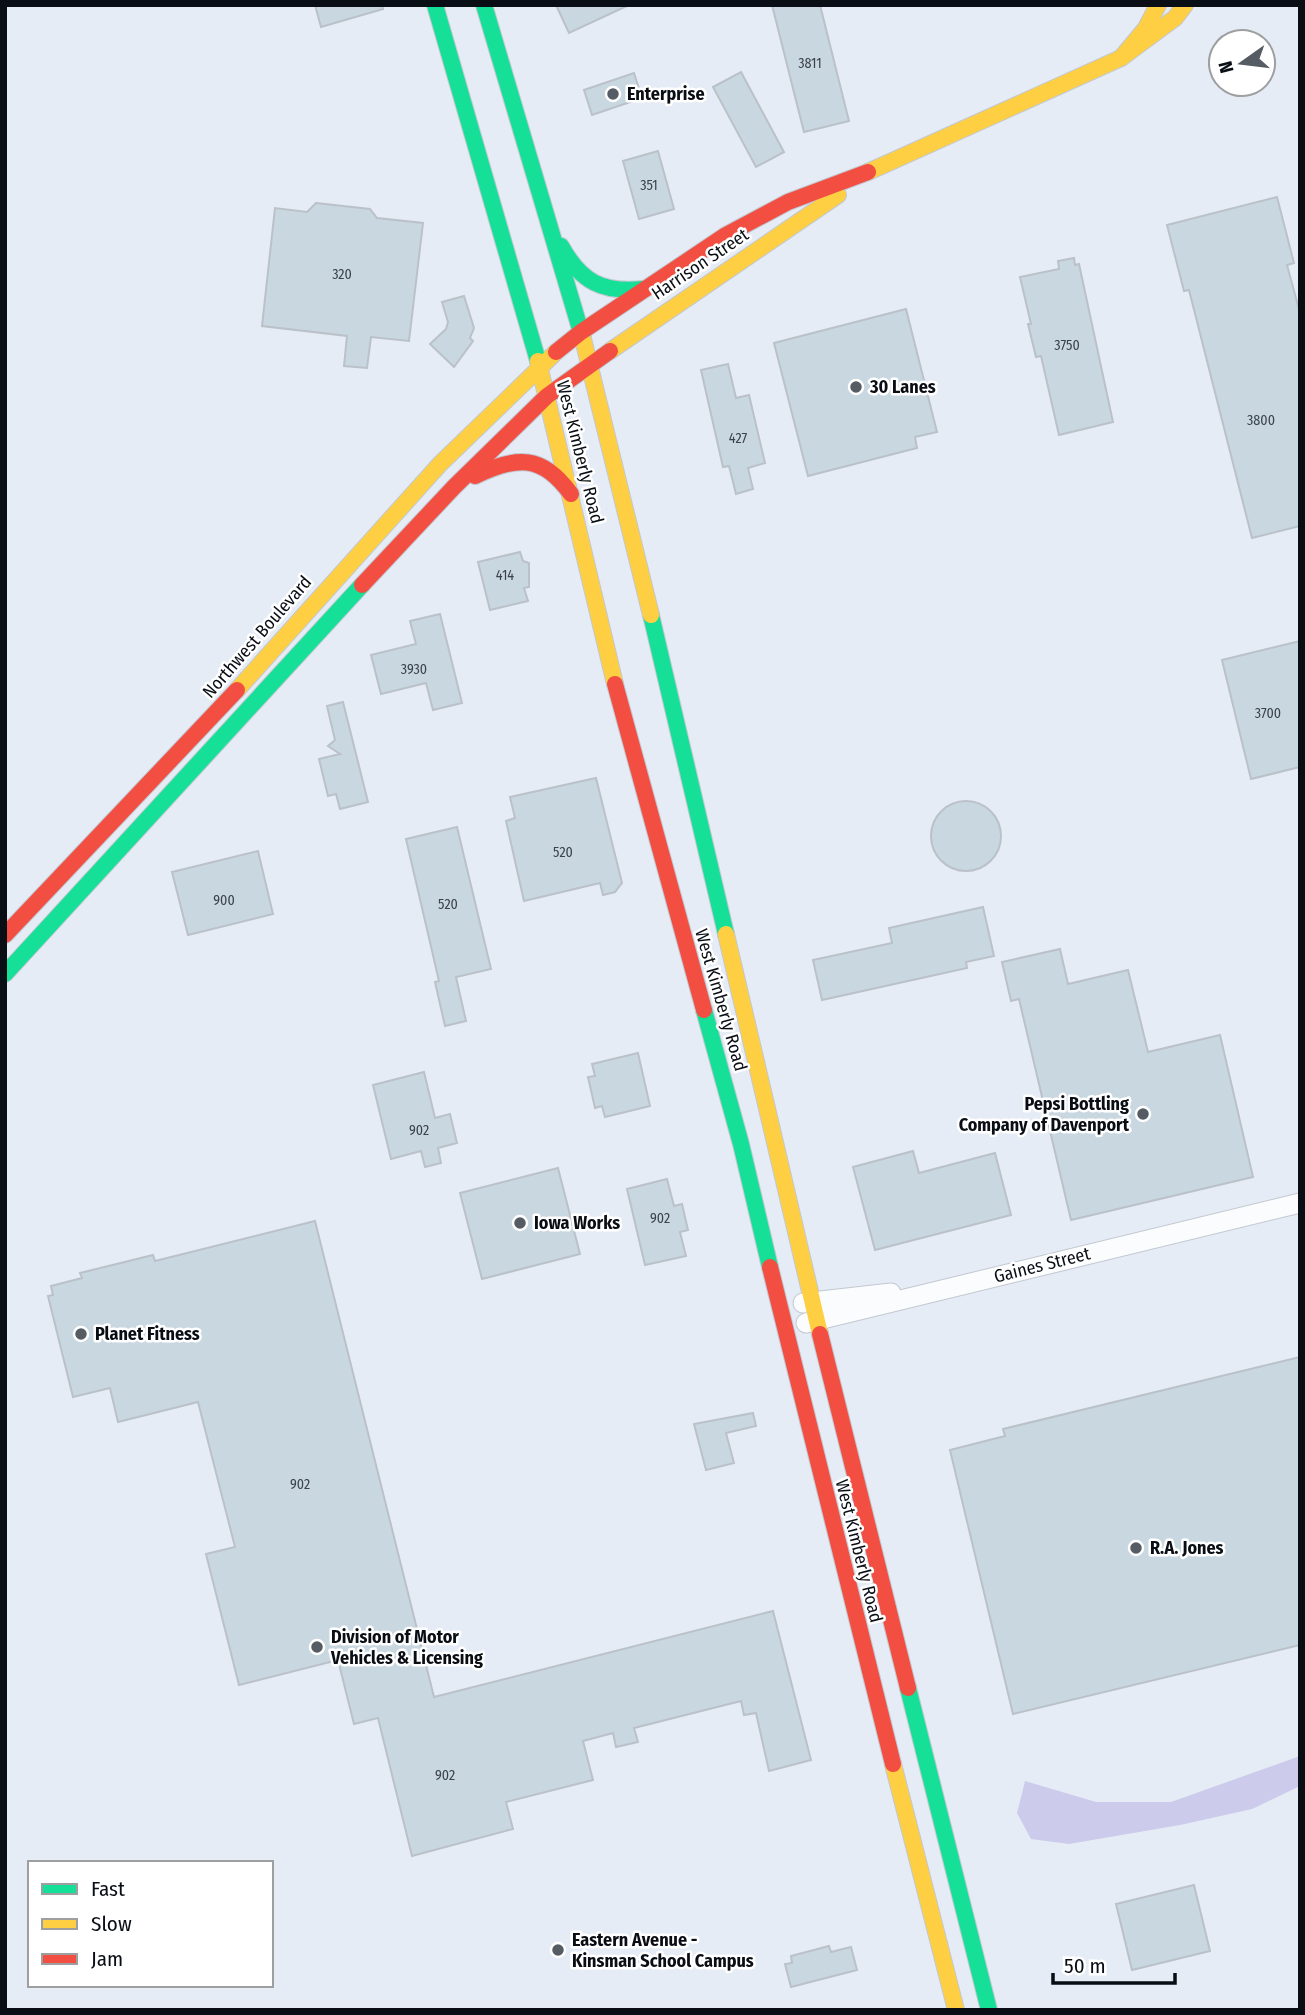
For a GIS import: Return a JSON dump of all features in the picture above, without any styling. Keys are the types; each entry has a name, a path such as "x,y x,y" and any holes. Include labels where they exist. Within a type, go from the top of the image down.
{"main road":[{"name":"West Kimberly Road","path":"435,5 547,396 632,754 741,1144 956,2010"},
{"name":"West Kimberly Road","path":"484,5 581,332 631,528 813,1311 989,2010"},
{"path":"1121,58 1146,28 1158,5"},
{"name":"Harrison Street","path":"539,366 581,332 726,235 778,208 878,168 1121,58 1175,18 1185,5"},
{"name":"Harrison Street","path":"1121,58 1144,57 1161,48"},
{"name":"Harrison Street","path":"547,396 878,168"},
{"path":"550,225 568,261 592,285 620,292 646,288"},
{"name":"Northwest Boulevard","path":"5,934 260,666 280,639 422,483 539,366"},
{"path":"5,974 234,721 454,487 547,396"},
{"path":"454,487 497,466 520,460 536,462 557,474 571,494"}],"street":[{"name":"Gaines Street","path":"783,1318 934,1291 1300,1203"}],"shaded area":[{"path":"1300,1756 1300,1786 1252,1809 1180,1825 1069,1844 1031,1839 1017,1813 1025,1781 1096,1802 1171,1802"}],"building":[{"path":"315,5 382,5 383,9 321,27"},
{"path":"556,5 629,5 569,33"},
{"path":"772,5 820,5 849,121 804,132"},
{"path":"741,72 784,152 756,167 713,87"},
{"name":"Enterprise","path":"634,73 642,98 592,115 584,90"},
{"path":"658,151 674,209 639,219 623,161"},
{"path":"1277,197 1294,263 1287,265 1300,313 1300,526 1252,538 1189,290 1184,291 1167,225"},
{"path":"316,203 370,209 377,218 423,223 409,341 371,337 367,368 344,366 347,336 262,326 275,208 307,212"},
{"path":"1074,258 1075,265 1079,264 1113,422 1059,435 1041,356 1036,357 1020,277 1059,269 1058,261"},
{"path":"464,296 474,328 470,338 473,341 454,367 430,344 446,329 448,322 442,302"},
{"name":"30 Lanes","path":"906,309 937,432 915,437 917,448 808,476 774,343"},
{"path":"728,364 736,398 749,395 765,463 748,468 753,489 736,494 729,466 723,467 701,370"},
{"path":"520,552 523,561 529,563 529,587 524,588 528,601 490,610 478,562"},
{"path":"440,614 462,703 433,710 426,683 381,694 371,655 416,644 410,621"},
{"path":"1300,641 1300,767 1251,779 1222,660"},
{"path":"343,702 368,802 340,809 336,794 328,796 319,759 340,754 328,746 335,740 327,706"},
{"path":"596,778 622,883 615,892 603,895 600,883 524,901 506,821 515,818 510,797"},
{"path":"966,801 991,811 1001,836 991,861 966,871 941,861 931,836 941,811"},
{"path":"457,827 491,969 456,977 466,1021 445,1026 435,982 439,981 406,839"},
{"path":"258,851 273,914 188,935 172,872"},
{"path":"983,907 994,956 966,962 967,968 822,1000 813,960 892,943 889,928"},
{"name":"Pepsi Bottling Company of Davenport","path":"1060,949 1068,984 1128,970 1148,1052 1220,1035 1253,1177 1071,1220 1019,999 1011,1001 1002,962"},
{"path":"638,1053 650,1106 605,1117 602,1106 595,1108 588,1077 595,1076 592,1064"},
{"path":"424,1072 435,1118 450,1114 457,1143 438,1148 441,1163 425,1167 421,1151 391,1159 373,1085"},
{"path":"913,1151 919,1173 995,1153 1011,1215 875,1250 853,1167"},
{"name":"Iowa Works","path":"558,1168 580,1254 482,1279 460,1193"},
{"path":"667,1179 674,1206 682,1204 688,1230 680,1232 686,1256 645,1265 627,1189"},
{"path":"315,1221 434,1697 773,1611 811,1760 769,1771 756,1713 744,1715 741,1701 634,1728 638,1742 616,1747 613,1733 583,1741 593,1780 506,1802 513,1829 412,1856 378,1718 354,1724 338,1660 239,1685 206,1554 235,1547 198,1402 118,1422 110,1388 73,1397 48,1296 53,1295 51,1286 82,1278 80,1273 153,1255 155,1261"},
{"name":"R.A. Jones","path":"1300,1357 1300,1645 1013,1714 950,1450 1005,1436 1003,1429"},
{"path":"753,1413 756,1426 726,1433 734,1463 706,1470 694,1424"},
{"path":"1194,1885 1210,1951 1132,1970 1116,1904"},
{"path":"829,1946 831,1952 851,1947 857,1970 791,1987 785,1964 792,1963 791,1956"}],"traffic: fast":[{"path":"435,5 538,361"},
{"path":"484,5 583,339"},
{"path":"561,246 576,268 594,282 616,289 643,289"},
{"path":"5,974 362,585"},
{"path":"651,615 726,934"},
{"path":"704,1010 741,1144 770,1267"},
{"path":"908,1688 989,2010"}],"traffic: slow":[{"path":"1121,58 1146,28 1158,5"},
{"path":"868,172 1121,58 1175,18 1185,5"},
{"path":"610,351 838,195"},
{"path":"583,339 651,615"},
{"path":"237,690 440,464 556,352"},
{"path":"538,361 615,684"},
{"path":"726,934 820,1334"},
{"path":"893,1764 956,2010"}],"traffic: jam":[{"path":"556,352 581,332 726,235 788,202 868,172"},
{"path":"362,585 454,487 547,396 610,351"},
{"path":"475,476 504,465 528,462 550,472 571,494"},
{"path":"615,684 704,1010"},
{"path":"5,935 237,690"},
{"path":"770,1267 893,1764"},
{"path":"820,1334 908,1688"}],"place":[{"name":"Enterprise","path":"613,94"},
{"name":"30 Lanes","path":"856,387"},
{"name":"Pepsi Bottling Company of Davenport","path":"1143,1114"},
{"name":"Iowa Works","path":"520,1223"},
{"name":"Planet Fitness","path":"81,1334"},
{"name":"R.A. Jones","path":"1136,1548"},
{"name":"Division of Motor Vehicles & Licensing","path":"317,1647"},
{"name":"Eastern Avenue - Kinsman School Campus","path":"558,1950"}]}
